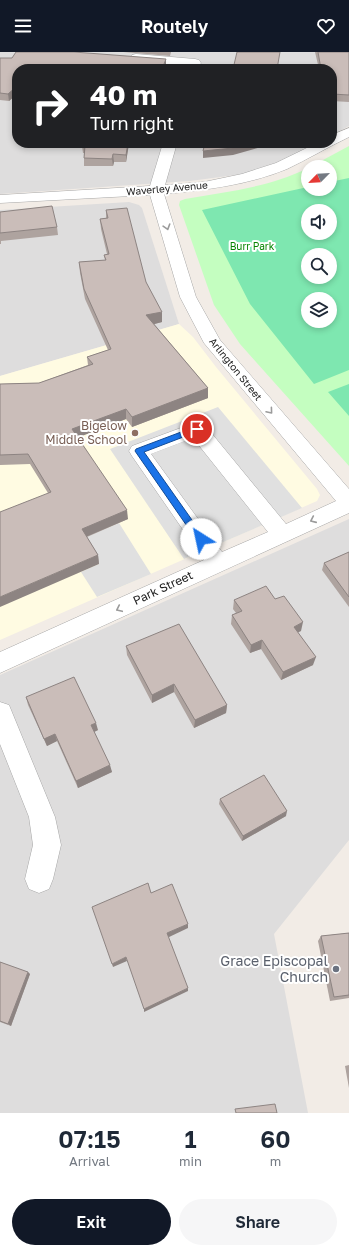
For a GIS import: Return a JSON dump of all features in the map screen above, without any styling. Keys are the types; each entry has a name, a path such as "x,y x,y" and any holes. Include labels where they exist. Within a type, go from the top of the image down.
{"street":[{"path":"121,57 196,61"},
{"path":"337,138 349,132"},
{"path":"156,190 169,148"},
{"name":"Waverley Avenue","path":"0,199 204,186 245,178 281,166 317,148"},
{"name":"Arlington Street","path":"156,190 188,297 212,343 349,504"},
{"path":"218,564 139,451 197,429 282,534"},
{"name":"Park Street","path":"0,664 349,504"},
{"path":"0,713 42,817 47,845 38,879"}],"shaded area":[{"path":"0,52 349,52 349,126 337,132 337,64 12,64 12,148 309,148 293,157 243,174 190,181 0,194"},
{"path":"129,202 139,205 142,208 179,324 0,376 0,210"},
{"name":"Bigelow Middle School","path":"179,324 193,337 317,489 320,495 317,501 0,640 0,376"},
{"path":"218,407 302,508 184,559 110,449"},
{"path":"349,519 349,840 274,934 308,1113 0,1113 0,675"},
{"path":"119,523 151,574 97,597 81,572 99,564 83,538"}],"green space":[{"name":"Burr Park","path":"349,146 349,466 240,344 214,305 179,205 180,201 185,199 232,191 293,175 301,171 301,196 337,196 337,160 323,160"},
{"path":"349,178 349,370 314,384 250,304 202,210 301,189 301,196 337,196 337,181"},
{"path":"349,384 349,416 328,392"}],"building":[{"path":"16,52 74,52 166,59 164,64 12,64 12,90 8,94 0,93 0,58 12,58"},
{"path":"237,52 280,52 278,64 234,64"},
{"path":"318,52 349,52 349,95 337,94 337,64 320,64"},
{"path":"85,148 127,148 126,155 113,154 112,159 84,158"},
{"path":"204,148 233,148 203,151"},
{"path":"52,206 57,227 0,233 0,212"},
{"path":"127,208 146,282 162,312 146,315 208,388 132,417 126,409 72,429 127,510 82,529 98,555 0,597 0,512 51,492 28,454 0,455 0,384 39,383 93,364 87,357 111,349 84,289 79,262 106,260 104,255 109,254 100,219 108,218 106,210"},
{"path":"349,552 349,597 324,563"},
{"path":"266,586 275,599 284,596 303,622 294,627 316,657 283,672 262,640 251,645 232,615 242,611 234,600"},
{"path":"179,624 227,705 195,720 174,684 152,695 126,646"},
{"path":"74,677 96,723 91,725 110,765 76,781 55,734 44,739 26,697"},
{"path":"264,775 287,811 243,836 220,799"},
{"path":"148,883 151,893 172,884 188,924 167,933 188,988 144,1009 126,957 112,964 92,907"},
{"name":"Grace Episcopal Church","path":"349,933 349,995 334,997 321,936"},
{"path":"0,962 28,972 8,1024 0,1021"},
{"path":"275,1104 277,1113 236,1113 235,1109"}],"place":[{"name":"Bigelow Middle School","path":"135,433"},
{"name":"Grace Episcopal Church","path":"336,969"}],"route":[{"path":"197,429 139,451 201,539"}]}
